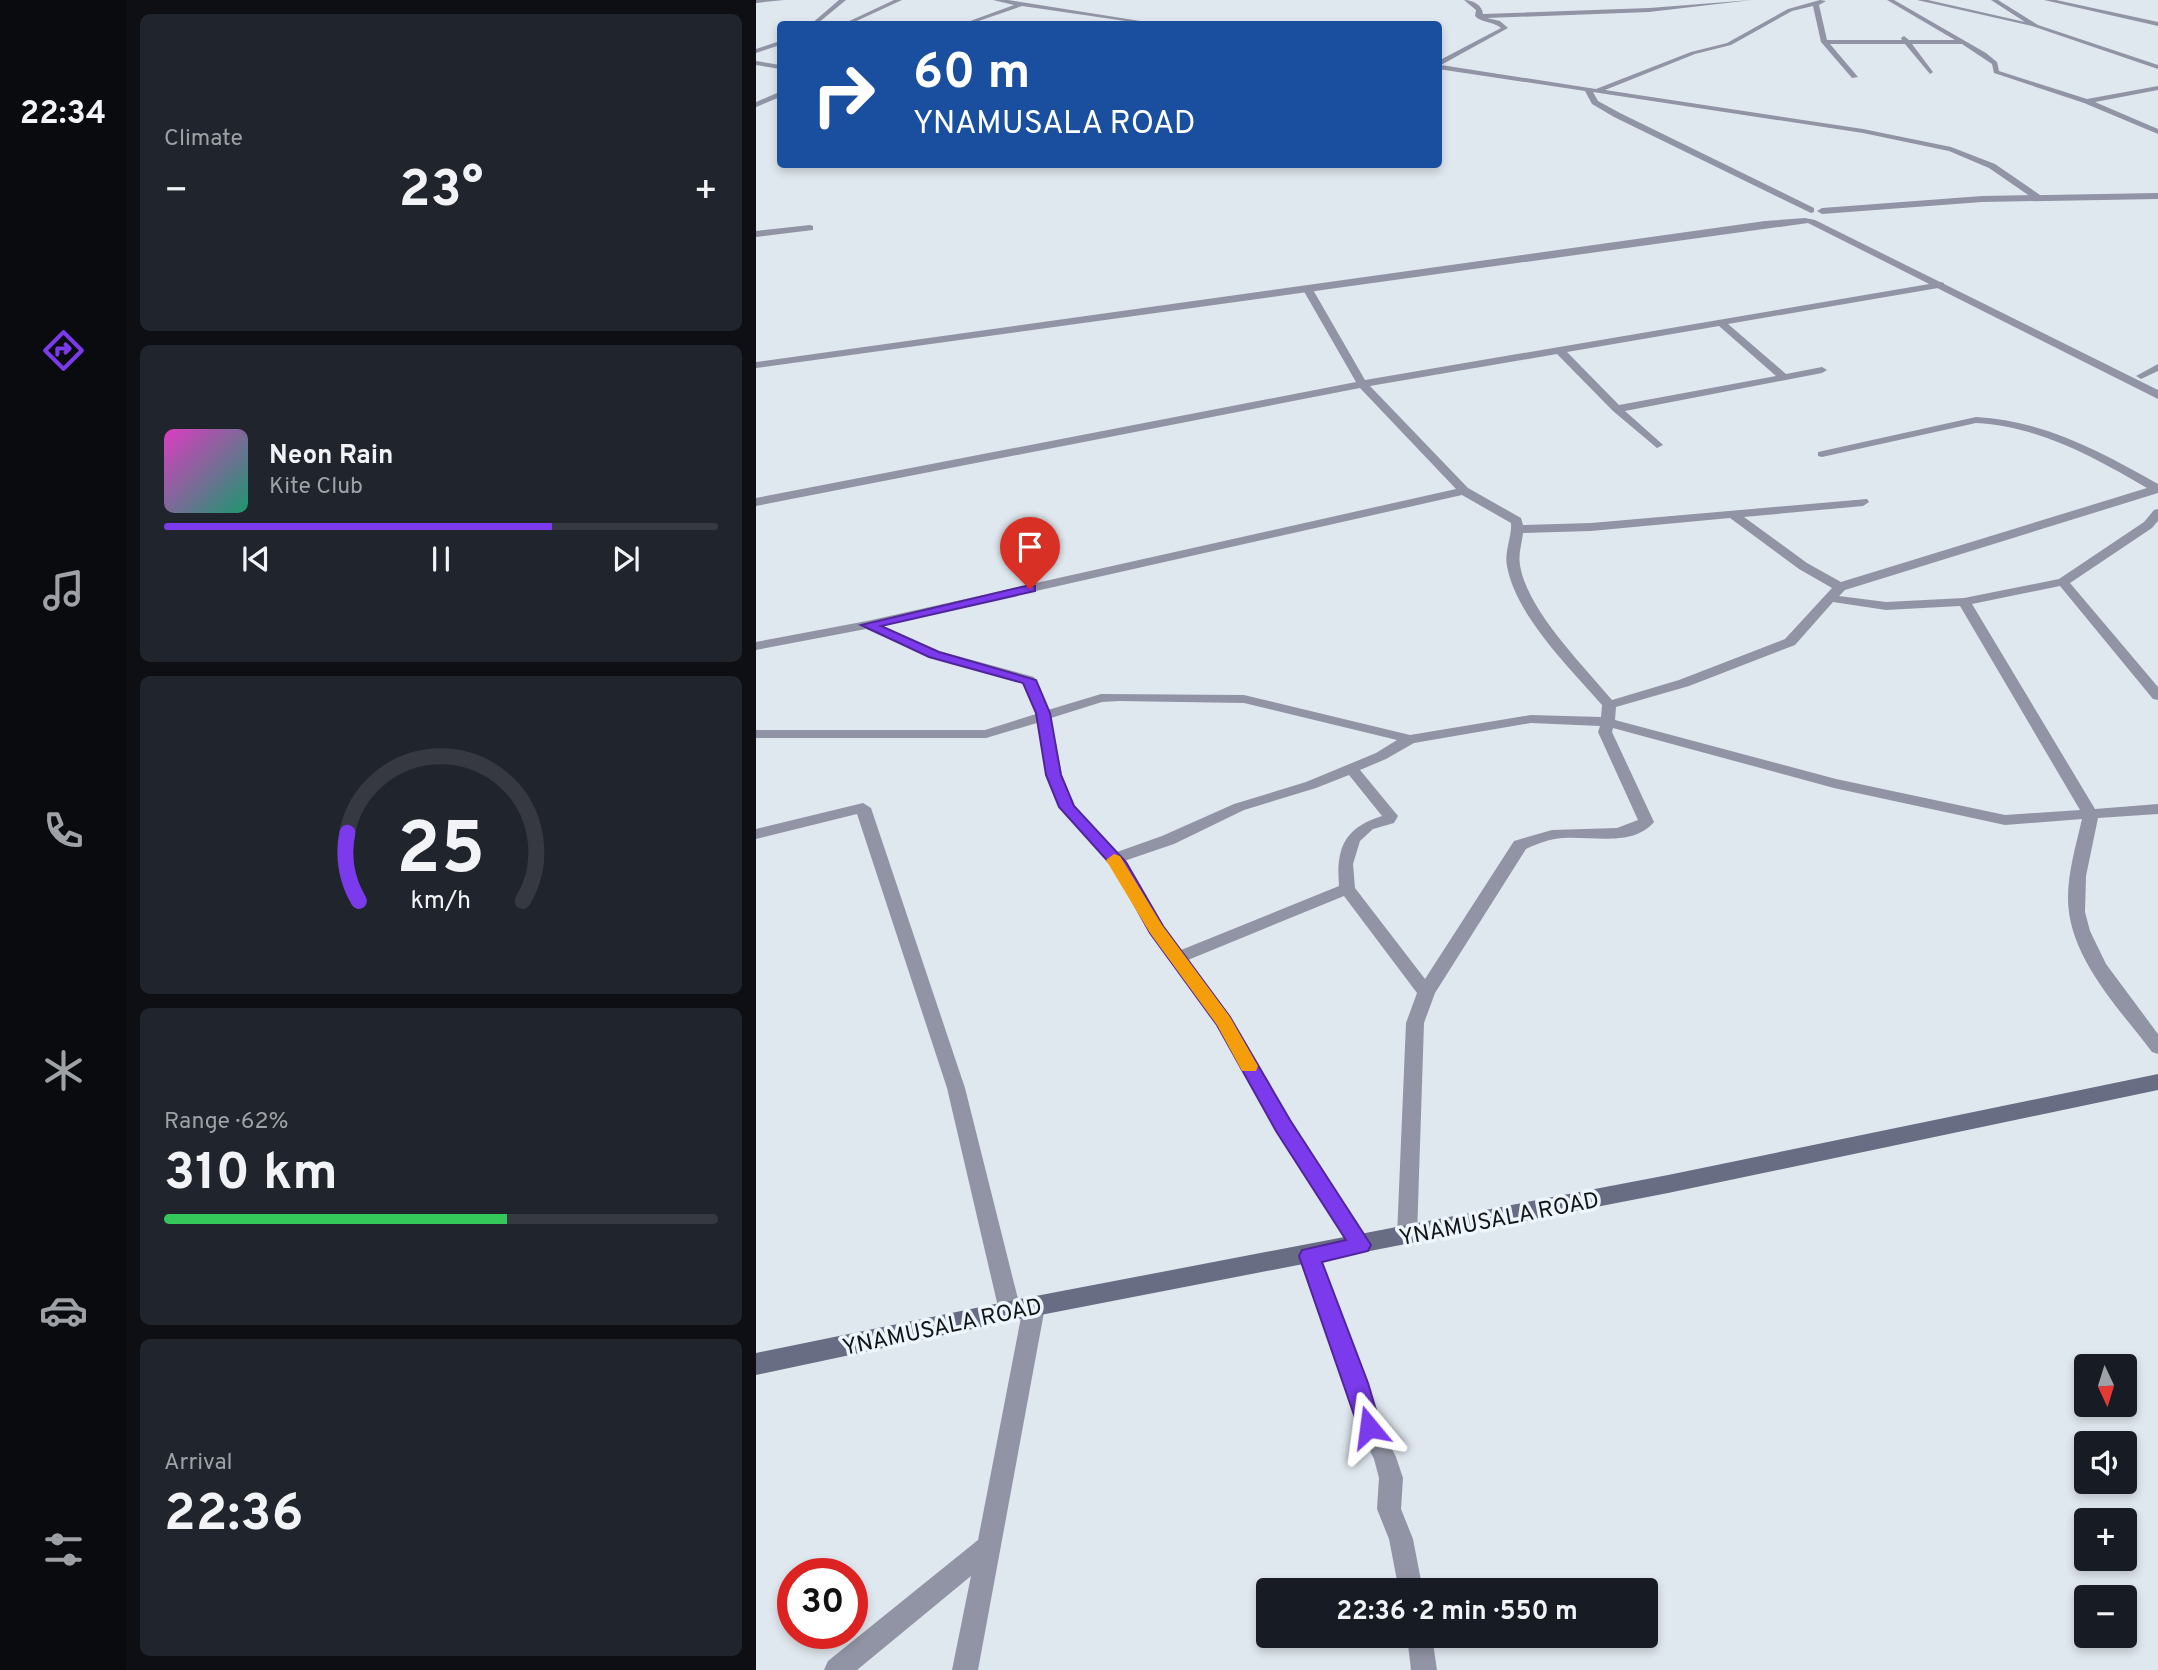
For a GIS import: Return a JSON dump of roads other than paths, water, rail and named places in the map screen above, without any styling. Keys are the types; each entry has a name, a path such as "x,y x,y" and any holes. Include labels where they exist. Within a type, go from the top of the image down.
{"main road":[{"name":"YNAMUSALA ROAD","path":"756,1364 1010,1311 1309,1256 2158,1082"}],"street":[{"path":"756,1 781,0"},
{"path":"818,21 843,0"},
{"path":"853,21 899,0"},
{"path":"996,0 1131,21"},
{"path":"1467,0 1479,9 1478,16"},
{"path":"1478,16 1648,10 1749,0"},
{"path":"1599,90 1693,53 1728,44 1790,10 1825,0"},
{"path":"1890,0 1984,54 1995,63 1996,72 2038,83 2158,131"},
{"path":"1920,0 2036,26 2158,67"},
{"path":"1994,0 2036,26"},
{"path":"2047,0 2158,24"},
{"path":"973,21 1021,4"},
{"path":"1816,4 1820,10 1819,29 1824,42 1854,77"},
{"path":"1442,64 1505,28 1478,16"},
{"path":"1899,32 1930,72"},
{"path":"1824,42 1964,42"},
{"path":"756,51 777,44"},
{"path":"756,63 777,66"},
{"path":"1442,67 1863,131 1951,149 1992,166 2037,197"},
{"path":"1576,87 1597,107 1797,213 1809,222 1941,285 2158,395"},
{"path":"2087,101 2158,88"},
{"path":"1587,89 1595,102 1616,115 1824,215 2158,384"},
{"path":"756,105 777,96"},
{"path":"756,365 1765,224 1809,222 1824,215 2037,197 2158,198"},
{"path":"1765,224 1797,213 1824,215 1970,204 2158,198"},
{"path":"756,234 810,228"},
{"path":"756,502 1362,384 1941,285"},
{"path":"1307,288 1362,384 1464,491 1517,521 1512,565 1531,609 1608,714 1834,783 2005,820 2158,809"},
{"path":"1721,323 1784,377"},
{"path":"1559,351 1657,445"},
{"path":"2141,376 2158,367"},
{"path":"1617,408 1822,370"},
{"path":"1822,454 1976,420 1995,419 2045,434 2158,488"},
{"path":"1114,859 1168,840 1239,807 1311,785 1410,739 1531,719 1608,714 1790,642 1840,587 2158,488"},
{"path":"756,646 867,625 1464,491"},
{"path":"1518,529 1591,527 1863,502"},
{"path":"1731,513 1803,566 1840,587"},
{"path":"1829,598 1886,606 1964,602 2063,582 2148,525 2158,513"},
{"path":"2063,582 2158,696"},
{"path":"1964,602 2091,815 2079,878 2077,912 2094,958 2158,1047"},
{"path":"867,625 934,654 1029,680 1043,713 1054,775 1067,807 1114,859 1156,929 1224,1021 1283,1126 1360,1245"},
{"path":"756,734 872,732 970,736 986,734 1043,713 1101,698 1244,699 1410,739"},
{"path":"1407,1236 1415,1023 1426,992 1520,845 1563,833 1614,834 1636,830 1646,822 1643,810 1605,732 1608,714"},
{"path":"1351,768 1390,816 1388,820 1368,825 1353,839 1345,864 1347,890 1426,992"},
{"path":"756,834 863,808 956,1088 1010,1311"},
{"path":"1177,958 1347,890"},
{"path":"1309,1256 1357,1383 1369,1427 1385,1457 1391,1478 1389,1508 1401,1539 1408,1578"},
{"path":"965,1670 1034,1307"},
{"path":"837,1670 989,1546"},
{"path":"1421,1648 1424,1670"}]}
